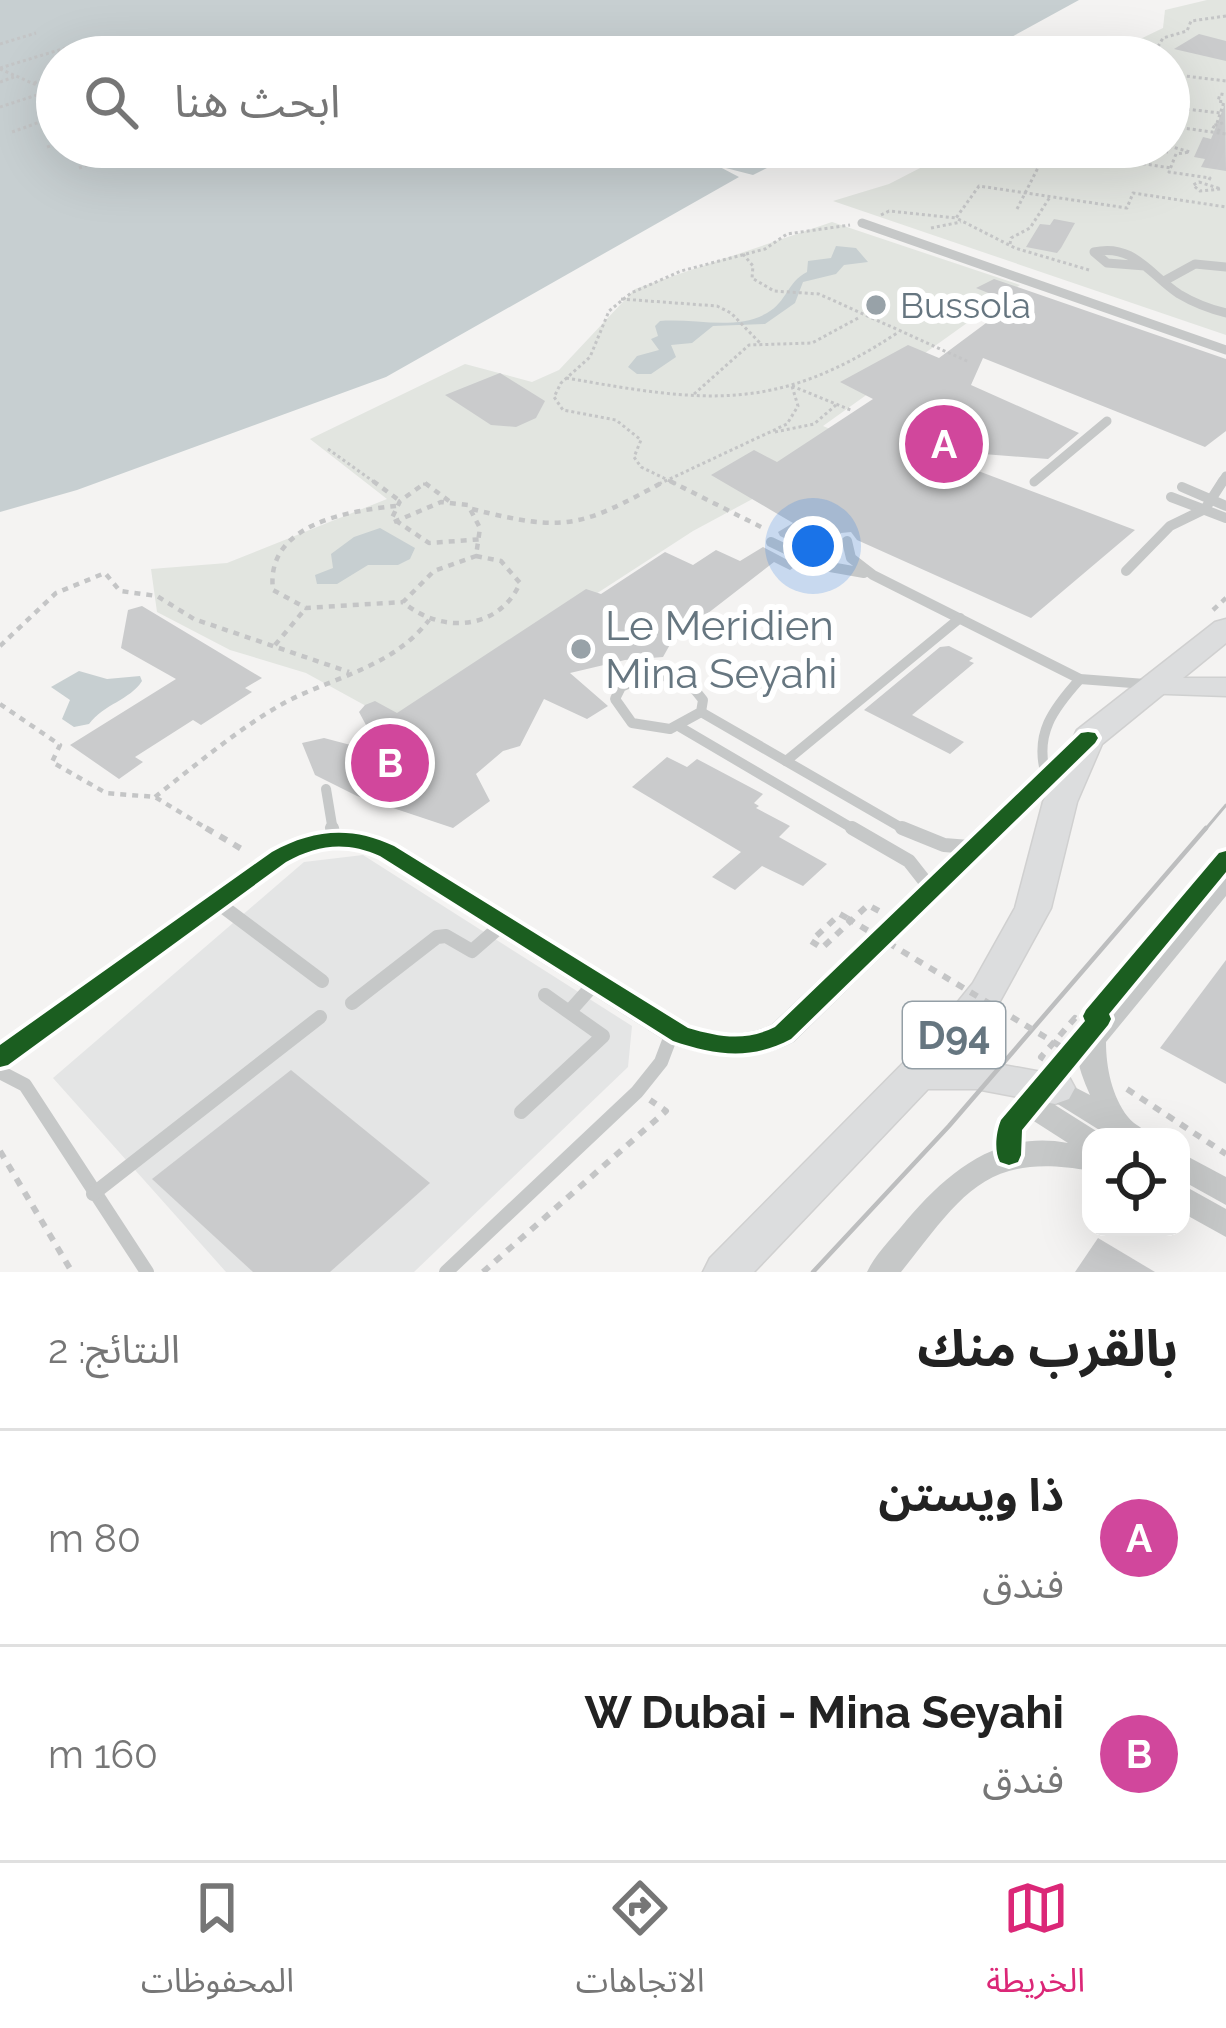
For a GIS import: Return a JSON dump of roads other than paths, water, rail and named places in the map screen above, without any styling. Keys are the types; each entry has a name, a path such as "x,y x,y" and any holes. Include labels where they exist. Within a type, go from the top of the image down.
{"main road":[{"name":"D94","path":"725,1272 967,1020 1021,936 1042,879 1060,802 1088,738 1226,628"},
{"path":"1154,684 1226,687"},
{"path":"919,1073 976,1073 1049,1087"}],"street":[{"path":"0,1058 269,866 305,844 334,838 376,845 673,1030 729,1048 772,1040 926,880 975,846 1088,738"},
{"path":"1125,1128 1092,1069 1093,1039 1226,879"},
{"path":"1082,1136 1039,1110 1049,1087 1120,1128"},
{"path":"882,1272 958,1183 981,1166 1025,1152 1082,1157"},
{"path":"1204,1184 1226,1224"}],"lane":[{"path":"862,223 1226,350"},
{"path":"1145,266 1107,263 1094,252 1125,251 1145,266 1181,295 1226,313"},
{"path":"1164,281 1195,264 1226,266"},
{"path":"1034,482 1108,421"},
{"path":"1126,571 1170,526 1209,505 1226,476"},
{"path":"1181,488 1226,518"},
{"path":"1171,497 1226,506"},
{"path":"848,541 851,558 873,575 1080,679 1154,684"},
{"path":"771,542 819,565 873,575"},
{"path":"771,781 960,618"},
{"path":"651,674 670,674 699,689 704,700 701,712 680,727 657,730 629,722 615,699 621,687 651,674"},
{"path":"1046,776 1039,748 1043,724 1080,679"},
{"path":"701,712 914,835 944,845 975,846"},
{"path":"680,727 896,853 926,880"},
{"path":"326,789 334,838"},
{"path":"896,853 914,835"},
{"path":"218,903 322,981"},
{"path":"352,1004 439,936 472,951 504,924"},
{"path":"570,1011 596,982"},
{"path":"521,1112 602,1038 602,1031 544,995"},
{"path":"93,1194 320,1017"},
{"path":"446,1272 637,1092 661,1062 673,1030"},
{"path":"0,1072 25,1085 147,1272"}],"tram line":[{"path":"1204,831 1226,805"},
{"path":"813,1272 949,1126 1206,828"}],"place":[{"name":"Bussola","path":"876,305"},
{"name":"ذا ويستن","path":"944,444"},
{"name":"Le Meridien Mina Seyahi","path":"581,649"},
{"name":"W Dubai - Mina Seyahi","path":"390,763"}]}
